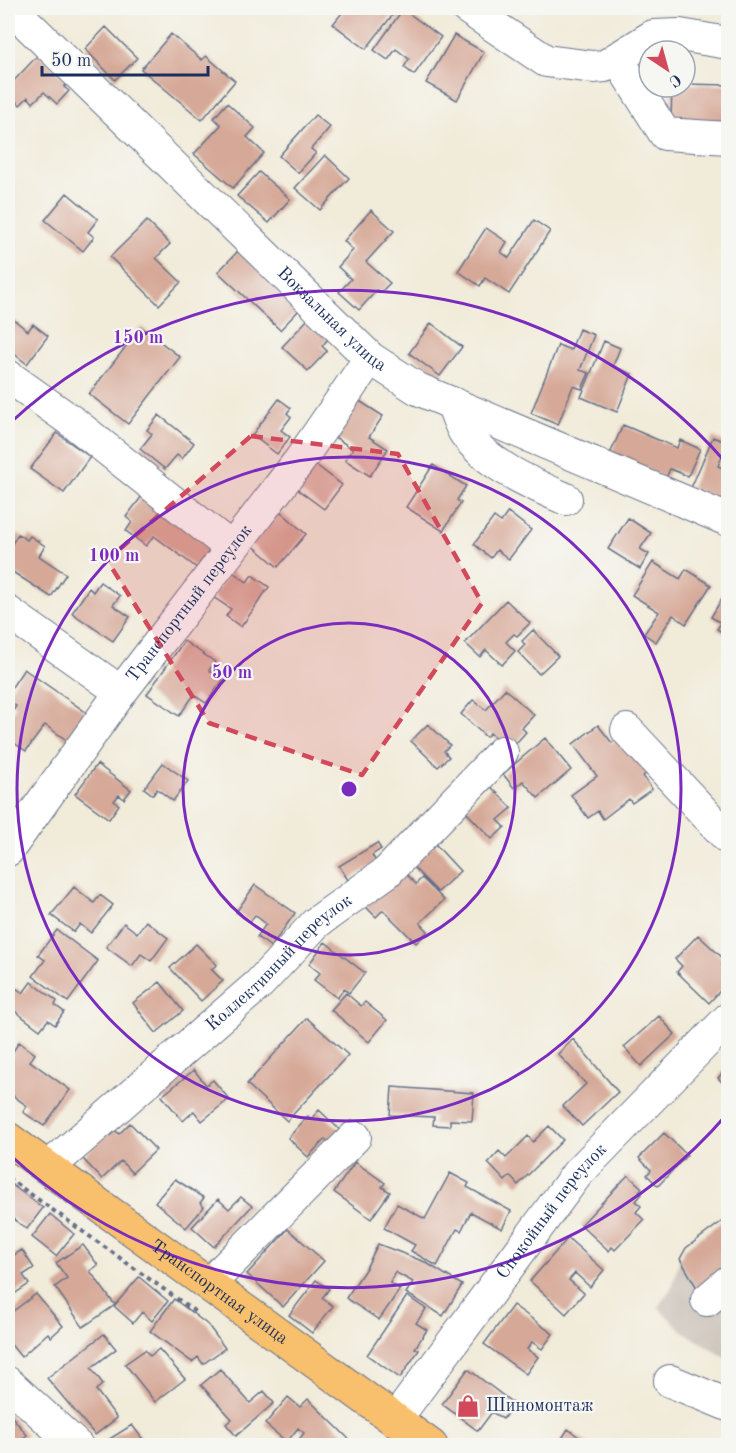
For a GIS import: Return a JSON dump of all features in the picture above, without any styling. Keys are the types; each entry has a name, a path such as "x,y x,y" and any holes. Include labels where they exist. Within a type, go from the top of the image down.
{"main road":[{"name":"Транспортная улица","path":"8,1139 429,1445"}],"street":[{"name":"Вокзальная улица","path":"11,8 370,358 418,389 729,520"},
{"path":"467,8 546,60 592,67 605,66 653,36 680,35 729,43"},
{"path":"617,58 665,134 729,138"},
{"name":"Транспортный переулок","path":"8,850 121,692 300,460 370,358"},
{"path":"8,376 74,423 230,548"},
{"path":"452,403 465,433 485,453 535,485 566,499"},
{"path":"8,612 121,692"},
{"path":"627,730 729,838"},
{"name":"Коллективный переулок","path":"49,1167 259,984 316,923 387,872 502,752"},
{"name":"Спокойный переулок","path":"395,1419 578,1174 729,1019"},
{"path":"209,1284 355,1137"},
{"path":"670,1381 729,1404"},
{"path":"8,1383 77,1446"}],"highlighted area":[{"path":"251,436 398,454 482,603 362,775 209,723 107,560"}],"shaded area":[{"path":"728,1217 728,1359 682,1331 658,1307 672,1287 679,1261 686,1248"}],"building":[{"path":"346,8 398,8 366,49 333,24"},
{"path":"403,9 441,37 414,75 404,67 409,59 396,49 388,60 374,50"},
{"path":"106,27 137,58 115,80 85,49"},
{"path":"171,34 202,60 206,56 235,81 202,120 141,69"},
{"path":"454,35 484,52 457,100 426,83"},
{"path":"39,54 68,83 64,87 69,91 57,104 44,92 33,103 28,97 20,105 8,93 8,87"},
{"path":"697,84 728,85 728,122 712,121 711,125 671,119 672,99 697,99"},
{"path":"227,103 255,128 247,137 264,153 233,188 194,154 221,125 214,118"},
{"path":"315,115 330,127 311,149 316,153 298,173 279,156"},
{"path":"325,155 349,178 320,210 295,188"},
{"path":"259,172 290,199 269,223 237,196"},
{"path":"67,193 98,219 88,232 94,237 83,251 45,220"},
{"path":"371,210 394,231 366,262 390,283 380,293 377,290 359,310 339,292 351,279 338,267 353,250 344,241"},
{"path":"534,220 550,231 509,294 485,278 480,286 458,271 486,228 507,242 501,252 509,258"},
{"path":"147,221 170,244 156,258 181,282 159,305 110,257"},
{"path":"238,251 300,309 280,330 218,272"},
{"path":"8,315 28,331 33,324 48,336 27,364 8,349"},
{"path":"309,318 330,337 322,346 327,351 308,371 282,347"},
{"path":"431,323 462,347 440,376 409,353"},
{"path":"141,327 180,357 128,424 89,394"},
{"path":"579,329 594,335 580,370 589,373 582,389 573,386 558,425 531,413 558,345 571,350"},
{"path":"604,341 620,348 613,366 632,374 617,412 581,397"},
{"path":"279,399 291,408 287,413 291,417 281,430 290,437 277,454 252,435"},
{"path":"358,400 383,416 369,437 388,449 370,476 345,460 353,449 333,436"},
{"path":"159,415 194,443 182,459 177,455 165,469 140,449 152,434 147,430"},
{"path":"623,425 677,448 680,440 700,449 688,476 670,469 666,478 610,454"},
{"path":"57,433 90,457 64,493 30,469"},
{"path":"713,437 728,443 718,466 728,470 728,504 691,488"},
{"path":"311,461 342,485 324,509 293,486"},
{"path":"433,465 466,486 457,500 461,503 443,531 406,507"},
{"path":"142,496 212,549 197,568 154,536 146,546 126,531 132,522 126,517"},
{"path":"280,511 306,534 278,567 251,544"},
{"path":"508,512 531,530 509,559 497,550 491,558 474,544 494,517 501,522"},
{"path":"628,518 651,533 640,549 649,554 640,569 608,549"},
{"path":"18,534 27,540 30,536 45,546 39,556 66,574 51,597 8,569 8,550"},
{"path":"653,562 680,579 686,569 711,585 686,624 673,615 656,642 644,634 659,612 632,595"},
{"path":"231,571 247,582 252,575 269,587 241,627 226,616 231,609 213,597"},
{"path":"100,582 120,596 113,605 130,617 113,641 72,613 89,588 93,592"},
{"path":"728,588 728,636 717,629 721,623 711,617"},
{"path":"506,600 530,623 517,636 514,634 506,642 515,651 502,665 486,650 480,657 465,643"},
{"path":"533,630 558,656 539,674 518,652 525,645 522,641"},
{"path":"184,641 215,662 209,670 223,680 206,703 194,695 179,716 147,694"},
{"path":"24,669 87,713 68,741 45,725 26,751 8,739 8,719 16,706 8,700 8,693"},
{"path":"505,689 534,715 522,728 526,732 509,751 490,733 486,737 461,714 473,700 486,710"},
{"path":"428,724 450,745 444,751 449,757 438,767 411,741"},
{"path":"598,725 612,743 624,733 652,769 643,776 652,789 632,803 629,799 603,819 598,811 588,818 571,795 597,776 573,744"},
{"path":"545,738 571,770 538,798 523,781 514,788 503,774"},
{"path":"163,763 188,781 173,801 157,789 153,795 144,788"},
{"path":"97,764 131,790 124,799 119,795 114,801 119,805 109,819 75,794"},
{"path":"491,787 512,808 498,820 505,827 492,839 465,811"},
{"path":"377,843 381,849 372,855 377,863 348,880 339,866"},
{"path":"435,844 460,871 438,892 412,866"},
{"path":"402,870 416,884 422,878 444,900 420,923 428,931 416,943 383,910 376,917 366,907"},
{"path":"255,885 295,913 271,947 257,937 266,924 255,915 250,922 236,912"},
{"path":"74,887 94,903 100,895 113,905 91,933 80,924 74,932 51,915"},
{"path":"146,921 168,938 151,961 141,954 132,966 106,947 124,923 137,933"},
{"path":"57,930 98,961 68,1002 33,976 45,960 38,955"},
{"path":"698,935 726,961 722,965 728,971 728,982 709,1003 677,972 682,966 675,959"},
{"path":"325,942 365,973 349,993 344,989 337,998 314,980 320,973 309,964"},
{"path":"196,944 217,965 211,969 223,981 201,1001 170,968"},
{"path":"31,982 57,1001 55,1005 64,1012 55,1025 48,1020 40,1030 8,1006 8,1000 16,988 23,993"},
{"path":"160,982 183,1011 156,1033 133,1003"},
{"path":"346,993 361,1006 365,1002 387,1020 369,1042 331,1010"},
{"path":"659,1016 675,1034 641,1066 624,1047"},
{"path":"307,1018 348,1055 287,1121 247,1084"},
{"path":"573,1039 618,1092 582,1126 563,1106 586,1084 558,1054"},
{"path":"19,1042 35,1054 30,1061 70,1090 44,1126 23,1112 27,1106 8,1092 8,1059"},
{"path":"728,1066 728,1088 718,1078"},
{"path":"194,1070 206,1085 213,1080 229,1099 202,1121 194,1111 183,1121 162,1096"},
{"path":"392,1087 474,1093 472,1121 450,1120 450,1126 433,1125 434,1117 390,1115"},
{"path":"319,1110 340,1130 328,1142 325,1139 308,1157 288,1138 308,1116 311,1119"},
{"path":"130,1123 156,1150 132,1173 121,1161 102,1179 82,1158 113,1128 119,1134"},
{"path":"549,1126 563,1140 518,1185 510,1176 505,1181 488,1163 499,1151 506,1158 528,1136 533,1142"},
{"path":"664,1133 687,1155 658,1186 647,1175 651,1170 639,1158"},
{"path":"355,1162 385,1183 382,1187 390,1192 371,1219 334,1192"},
{"path":"450,1173 469,1183 467,1187 511,1211 502,1229 471,1212 461,1231 457,1229 437,1266 411,1251 415,1245 384,1228 397,1204 425,1219"},
{"path":"628,1175 642,1188 639,1191 642,1194 636,1201 641,1206 636,1212 644,1220 615,1250 612,1247 609,1251 581,1225"},
{"path":"175,1179 204,1198 200,1203 204,1207 186,1228 155,1202"},
{"path":"8,1182 43,1208 27,1229 8,1215"},
{"path":"241,1197 252,1206 214,1247 192,1227 218,1199 229,1209"},
{"path":"50,1214 74,1234 56,1256 32,1237"},
{"path":"728,1217 728,1269 700,1293 680,1259 686,1248"},
{"path":"288,1229 324,1261 283,1307 247,1274"},
{"path":"568,1238 604,1270 590,1287 575,1273 569,1280 584,1293 566,1314 530,1281"},
{"path":"378,1244 425,1262 462,1285 443,1316 406,1293 413,1282 395,1272 390,1283 400,1289 379,1320 346,1298 366,1268"},
{"path":"83,1245 98,1265 90,1271 115,1305 83,1327 55,1287 67,1278 56,1263"},
{"path":"22,1250 34,1268 23,1275 29,1284 8,1298 8,1255 11,1252 14,1255"},
{"path":"139,1277 168,1301 152,1321 142,1312 133,1323 114,1306"},
{"path":"316,1280 329,1289 322,1298 333,1306 312,1333 289,1315"},
{"path":"36,1294 63,1326 51,1337 48,1333 21,1357 8,1341 8,1315"},
{"path":"407,1296 426,1309 416,1323 427,1330 415,1348 419,1350 400,1378 367,1355"},
{"path":"174,1299 208,1325 225,1348 203,1364 198,1357 192,1362 150,1331"},
{"path":"513,1305 553,1334 542,1349 532,1342 527,1349 538,1357 526,1374 484,1344"},
{"path":"104,1334 116,1349 91,1368 103,1384 96,1390 117,1418 95,1435 47,1378"},
{"path":"159,1349 185,1379 155,1402 125,1364 145,1350 150,1356"},
{"path":"220,1369 250,1403 264,1391 274,1403 236,1436 226,1424 232,1419 201,1385"},
{"path":"468,1369 514,1404 503,1419 492,1412 478,1431 442,1404"},
{"path":"288,1397 300,1407 308,1399 349,1439 344,1446 301,1446 297,1442 304,1433 298,1428 287,1442 265,1424"},
{"path":"8,1412 27,1435 14,1446 8,1446"},
{"path":"132,1425 148,1446 105,1446 103,1443"},
{"path":"568,1429 591,1446 557,1446"}],"place":[{"name":"Шиномонтаж","path":"468,1406"}]}
